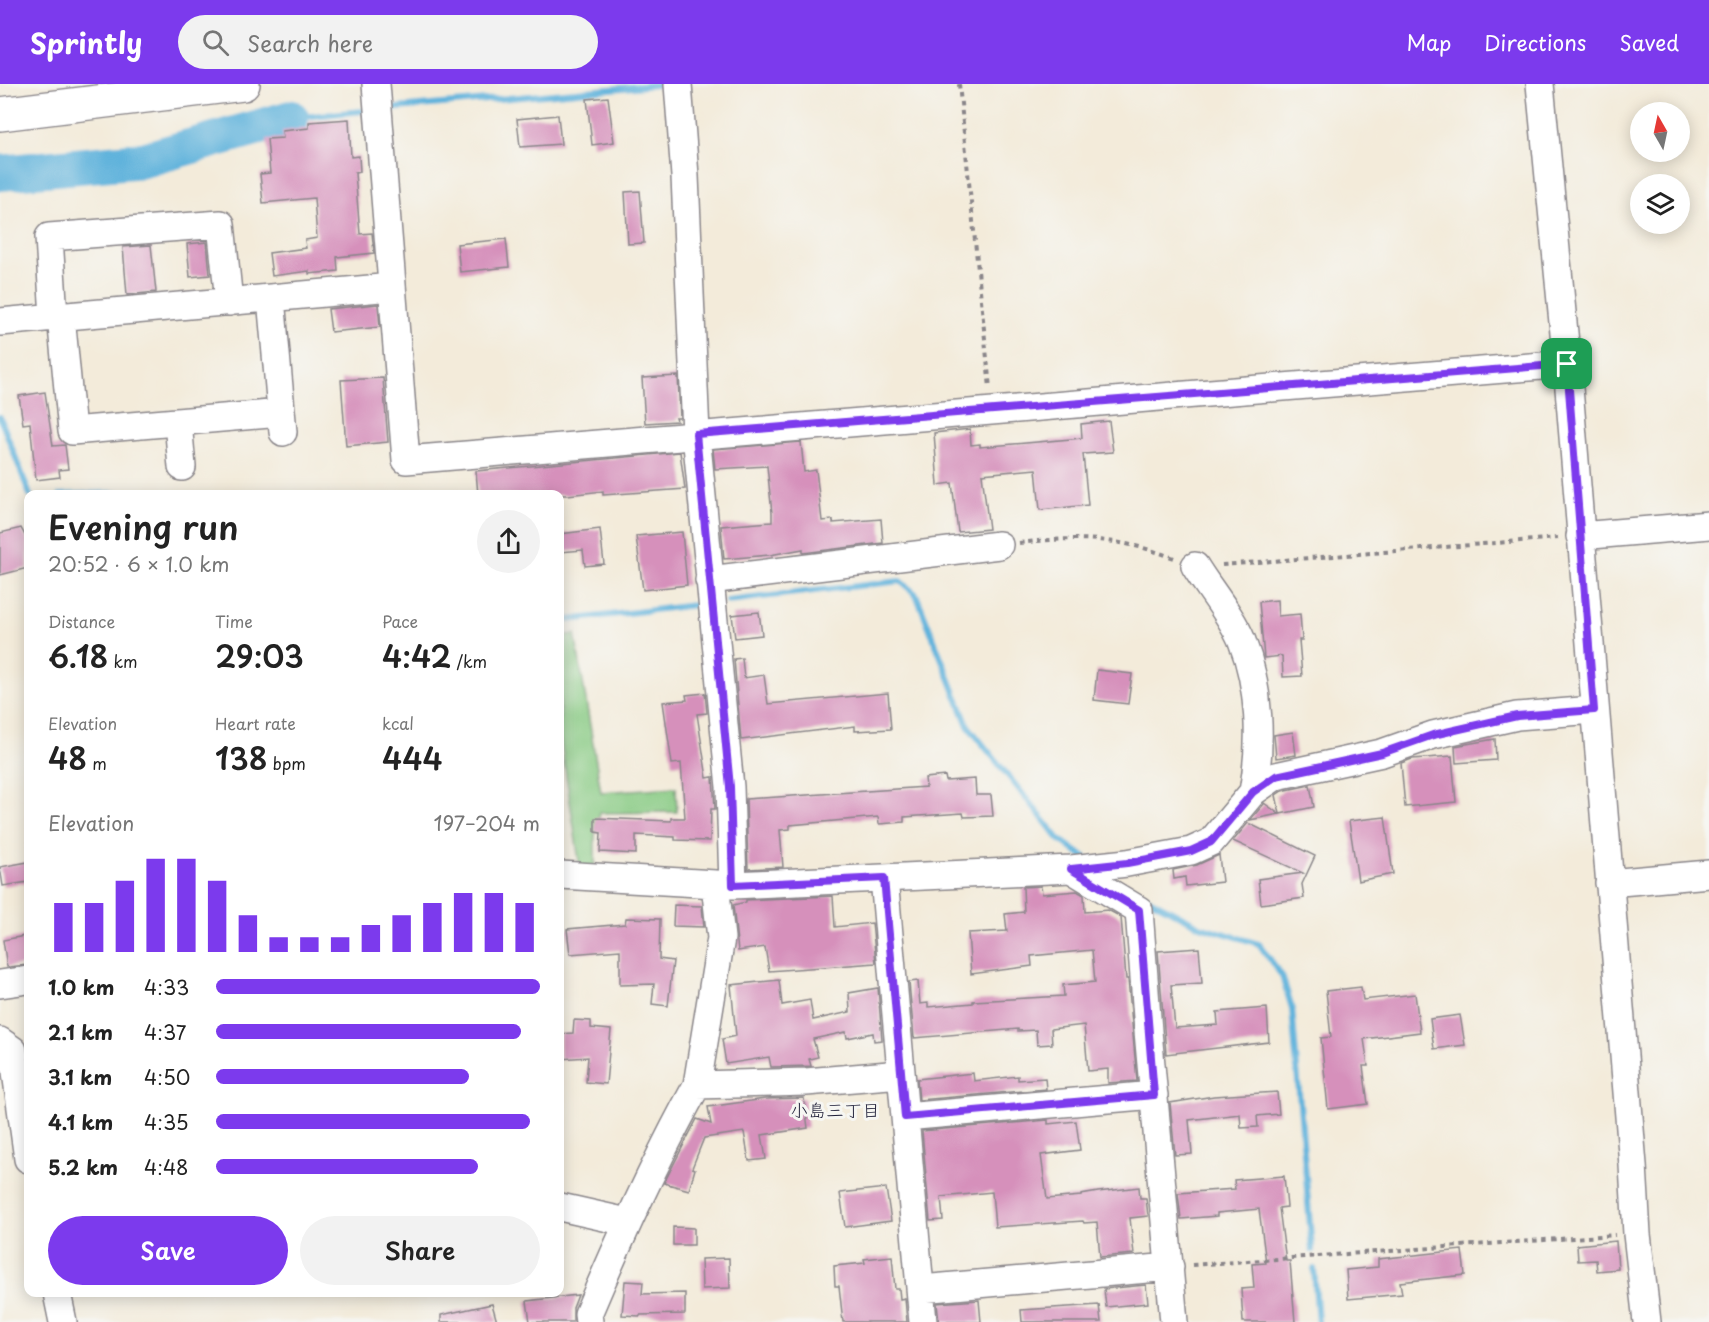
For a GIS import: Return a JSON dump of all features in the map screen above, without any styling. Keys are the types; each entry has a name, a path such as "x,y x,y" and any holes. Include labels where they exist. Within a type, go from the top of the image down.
{"main road":[{"path":"0,114 243,84"}],"street":[{"path":"376,84 406,460 696,434 993,412 1567,364"},
{"path":"589,1322 588,1314 627,1222 697,1085 722,938 730,787 696,434 685,176 678,84"},
{"path":"1540,84 1567,364 1637,1234 1647,1322"},
{"path":"229,302 221,224 49,237 72,431 178,422 282,422 271,298"},
{"path":"0,322 392,287"},
{"path":"178,422 182,467"},
{"path":"1580,536 1709,525"},
{"path":"709,580 999,545"},
{"path":"1195,566 1239,633 1251,672 1255,689 1258,763 1253,792"},
{"path":"564,875 724,884 1071,869 1127,863 1191,851 1211,842 1253,792 1276,776 1382,753 1433,735 1517,716 1594,710"},
{"path":"1071,869 1139,910 1174,1322"},
{"path":"1609,883 1709,874"},
{"path":"884,878 923,1322"},
{"path":"0,984 24,981"},
{"path":"0,1041 13,1050 24,1104"},
{"path":"697,1085 806,1083 901,1074"},
{"path":"905,1117 1154,1095"},
{"path":"564,1208 627,1222"},
{"path":"921,1289 1170,1267"},
{"path":"58,1297 63,1322"}],"path":[{"path":"960,84 993,412"},
{"path":"999,545 1049,540 1102,539 1145,547 1195,566 1580,536"},
{"path":"1170,1267 1637,1234"}],"green space":[{"path":"575,634 601,792 676,787 677,812 600,813 595,835 595,868 580,868 564,762 564,635"}],"building":[{"path":"608,97 614,142 592,145 587,99"},
{"path":"558,115 561,144 520,147 517,119"},
{"path":"349,119 351,157 359,156 360,172 355,173 360,234 372,233 374,253 337,257 338,271 309,274 309,271 272,276 269,253 306,248 305,240 317,238 314,198 263,203 260,174 270,173 267,139 283,138 282,131 309,128 309,122"},
{"path":"640,191 644,243 628,244 625,192"},
{"path":"506,239 509,267 460,272 457,244"},
{"path":"207,242 210,275 190,277 187,244"},
{"path":"151,245 156,292 127,295 123,247"},
{"path":"378,304 380,327 331,332 328,309"},
{"path":"678,376 680,418 676,418 677,421 645,423 642,378"},
{"path":"383,378 388,442 346,446 341,380"},
{"path":"45,392 53,446 65,445 68,469 59,470 60,477 36,480 30,423 23,424 19,396"},
{"path":"1109,421 1113,452 1083,454 1088,505 1040,510 1036,469 982,474 989,529 958,532 952,483 938,485 934,433 970,429 971,445 980,444 980,447 1082,438 1081,424"},
{"path":"801,442 804,472 816,470 822,521 833,520 833,523 881,519 883,543 803,553 803,549 770,555 724,559 721,526 772,522 772,513 767,466 715,469 713,449"},
{"path":"680,452 685,489 603,495 603,491 564,495 564,490 478,490 476,471"},
{"path":"21,528 24,534 24,569 0,575 0,533"},
{"path":"600,529 604,564 585,566 583,550 564,552 564,534"},
{"path":"682,532 687,585 643,590 636,536"},
{"path":"1277,600 1278,616 1300,614 1302,640 1299,640 1302,676 1283,677 1282,656 1264,658 1259,602"},
{"path":"759,612 762,635 735,638 732,615"},
{"path":"742,658 744,678 764,675 768,704 888,693 891,729 855,731 855,726 741,740 734,659"},
{"path":"1097,670 1132,674 1128,704 1094,700"},
{"path":"705,693 707,713 697,714 707,778 713,777 715,809 711,809 710,841 675,840 675,837 636,835 636,854 600,852 601,833 595,832 595,818 671,821 671,818 685,818 681,763 672,764 663,702 687,700 686,695"},
{"path":"1293,732 1296,755 1276,758 1274,735"},
{"path":"1495,739 1496,760 1456,763 1455,746"},
{"path":"1452,756 1456,802 1405,807 1401,763 1412,759"},
{"path":"945,776 946,781 975,779 976,795 991,795 993,816 964,817 963,813 904,817 904,822 879,824 878,817 790,825 790,829 780,830 783,867 748,869 746,799 926,787 925,778"},
{"path":"1310,785 1314,807 1280,814 1276,795 1282,791"},
{"path":"1264,804 1279,814 1250,820"},
{"path":"1385,817 1393,874 1358,881 1349,821"},
{"path":"1248,823 1315,856 1302,884 1304,898 1261,904 1258,879 1303,873 1233,841"},
{"path":"1219,855 1222,882 1186,886 1185,877 1174,879 1173,870 1197,865"},
{"path":"24,863 24,883 3,886 0,867"},
{"path":"1041,886 1042,894 1077,891 1084,895 1085,912 1108,910 1121,917 1137,1081 1108,1083 1108,1069 1088,1071 1084,1025 1051,1029 1052,1044 1037,1045 1036,1030 1018,1031 1018,1029 914,1038 909,982 918,981 920,1004 928,1003 928,1007 973,1003 973,1001 1064,996 1063,985 1095,982 1092,950 1031,956 1032,966 971,974 968,933 1007,931 1005,914 1024,912 1023,887"},
{"path":"833,896 835,927 872,923 876,963 769,971 765,947 738,951 733,905 746,902 746,900"},
{"path":"674,905 702,906 704,927 673,926"},
{"path":"626,918 660,919 659,959 673,961 668,1006 652,1004 654,984 620,985 620,950 570,954 567,929 625,924"},
{"path":"24,936 24,965 7,967 3,940"},
{"path":"1199,948 1202,983 1171,985 1175,1028 1218,1025 1217,1012 1267,1008 1269,1042 1166,1054 1158,951"},
{"path":"779,980 782,1005 810,1000 813,1020 850,1012 849,993 878,988 882,1040 874,1041 873,1033 847,1038 846,1032 813,1039 818,1057 809,1059 811,1066 771,1067 769,1057 726,1064 722,1039 736,1036 731,985"},
{"path":"1361,987 1363,1000 1415,994 1420,1032 1364,1039 1368,1066 1363,1066 1368,1104 1328,1109 1321,1038 1331,1037 1326,991"},
{"path":"1460,1015 1465,1045 1434,1049 1430,1019"},
{"path":"574,1020 591,1021 591,1028 611,1030 606,1084 586,1082 588,1057 564,1059 564,1034 573,1033"},
{"path":"973,1073 974,1081 1018,1076 1018,1080 1045,1078 1046,1089 919,1100 917,1079"},
{"path":"1277,1092 1279,1114 1257,1116 1258,1127 1241,1128 1240,1114 1189,1120 1192,1154 1175,1155 1170,1103 1214,1096"},
{"path":"804,1098 808,1128 762,1135 766,1159 749,1161 744,1132 704,1138 692,1168 695,1169 689,1190 664,1183 697,1119 711,1124 708,1107 765,1099"},
{"path":"1048,1120 1048,1124 1076,1121 1080,1150 1041,1155 1047,1199 1139,1187 1140,1198 1146,1198 1148,1216 1130,1218 1134,1254 1100,1257 1097,1222 995,1227 992,1192 941,1197 943,1220 930,1221 922,1131"},
{"path":"1284,1176 1287,1207 1279,1208 1286,1261 1290,1261 1295,1322 1243,1322 1241,1289 1254,1288 1252,1264 1266,1263 1259,1209 1181,1219 1178,1193 1235,1189 1234,1180"},
{"path":"886,1188 891,1221 845,1227 840,1193"},
{"path":"673,1227 694,1228 694,1245 673,1245"},
{"path":"1616,1241 1618,1269 1597,1271 1596,1260 1578,1261 1577,1245"},
{"path":"1462,1250 1465,1275 1400,1282 1402,1294 1348,1299 1346,1270 1378,1267 1378,1259"},
{"path":"892,1256 895,1289 899,1289 900,1299 905,1298 907,1322 843,1322 839,1286 835,1286 834,1266 865,1263 864,1259"},
{"path":"729,1258 730,1288 702,1289 701,1259"},
{"path":"625,1281 643,1282 642,1294 685,1293 685,1314 622,1315"},
{"path":"1146,1285 1148,1303 1106,1307 1104,1289"},
{"path":"578,1295 573,1308 573,1322 530,1322 527,1301"},
{"path":"979,1300 981,1322 939,1322 937,1303"},
{"path":"492,1304 497,1322 441,1322 441,1315"},
{"path":"1099,1305 1101,1322 1022,1322 1021,1310"}],"waterway":[{"path":"386,109 666,84"},
{"path":"291,118 373,110"},
{"path":"0,173 143,160 291,118"},
{"path":"0,417 28,490"},
{"path":"728,601 900,581 916,594 968,726 1059,839 1085,858"},
{"path":"564,621 695,605"},
{"path":"1128,888 1200,926 1259,944 1282,976 1292,1008 1312,1250"},
{"path":"1314,1269 1318,1322"}],"district":[{"name":"小島三丁目","path":"835,1109"}],"route":[{"path":"1567,364 1594,710 1517,716 1433,735 1382,753 1276,776 1253,792 1211,842 1191,851 1127,863 1071,869 1139,910 1154,1095 905,1117 884,878 733,885 730,787 696,434 993,412 1567,364"}]}
